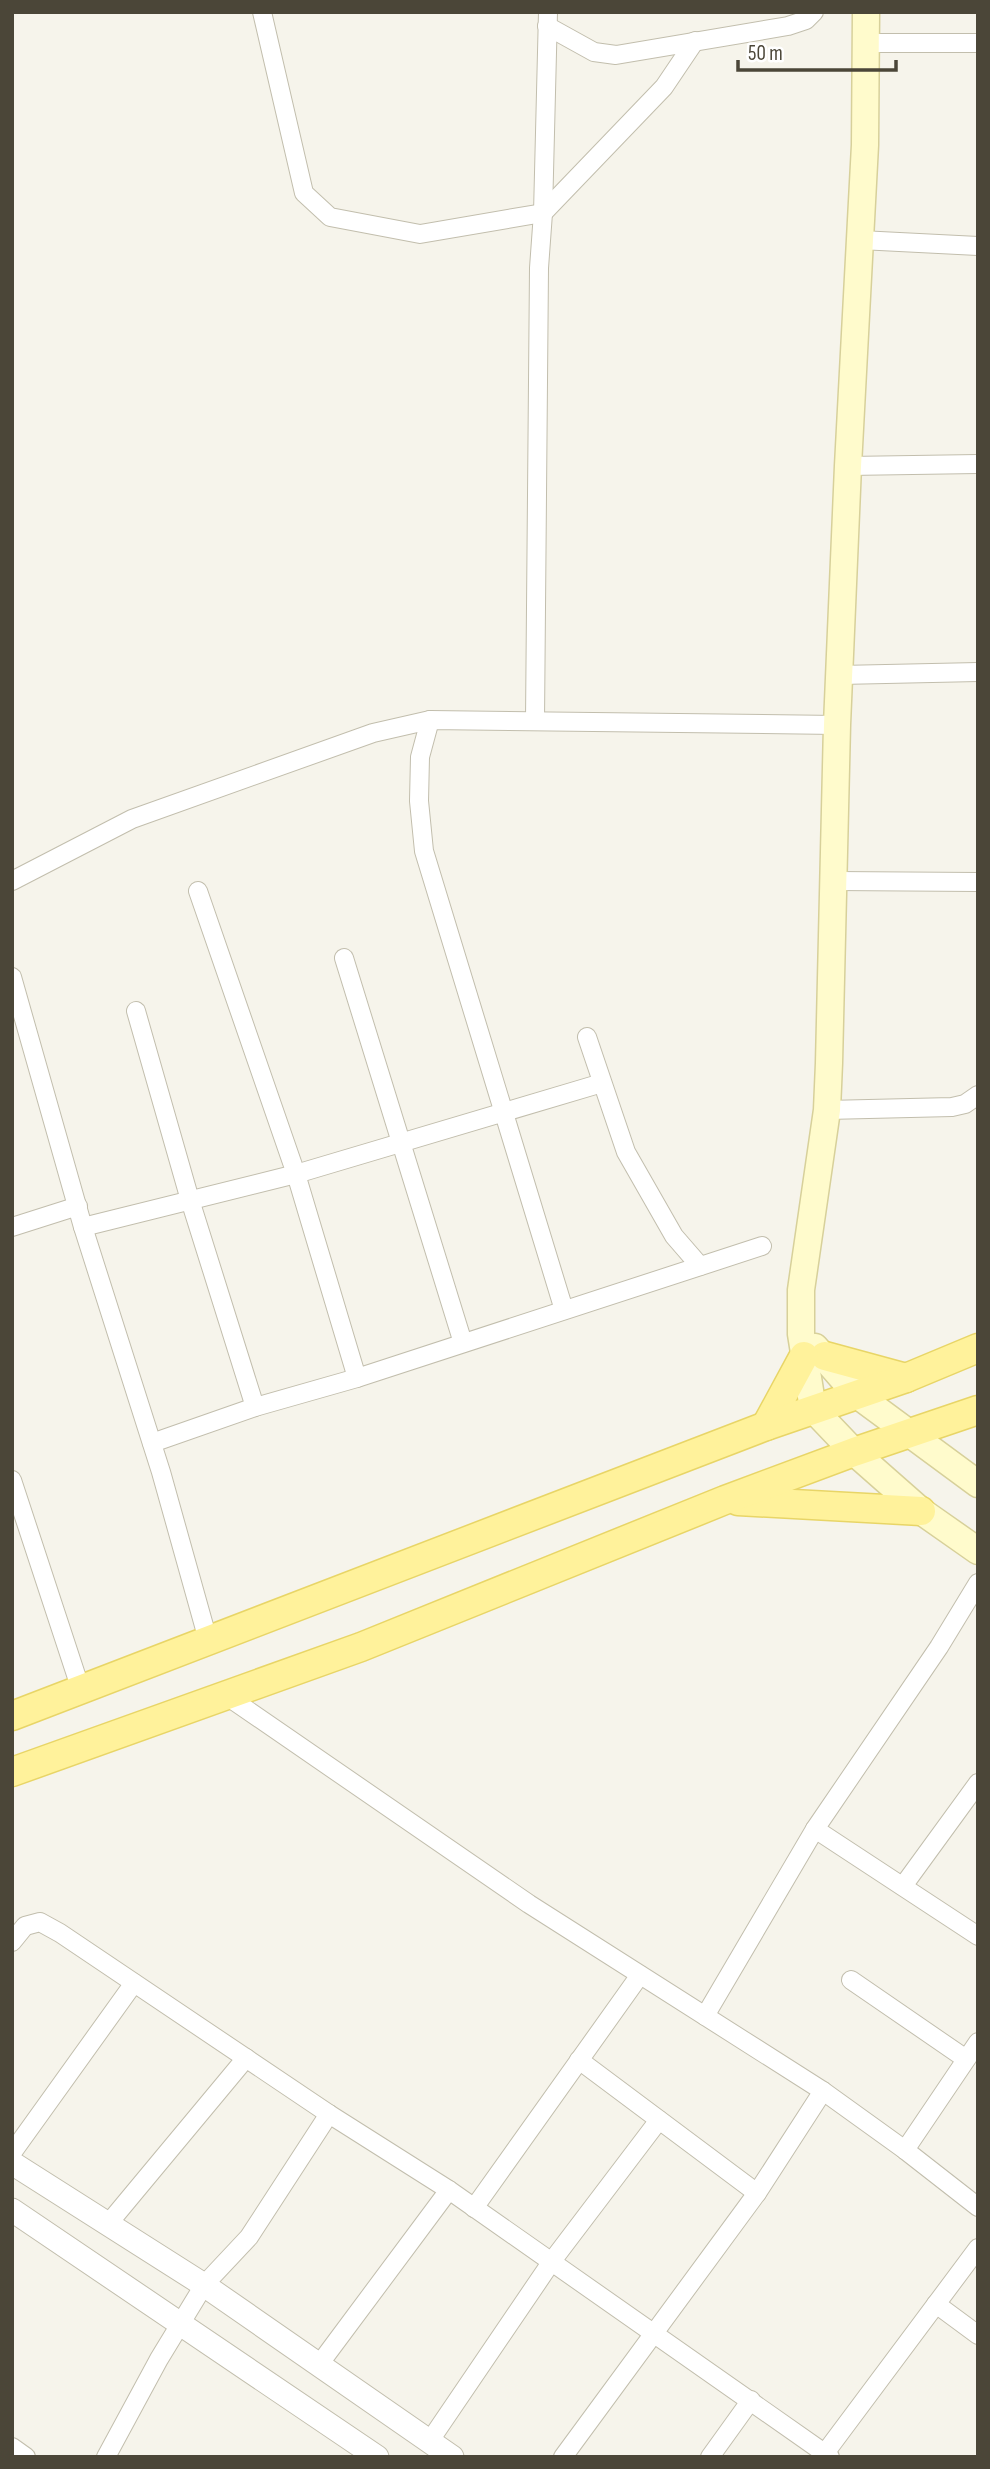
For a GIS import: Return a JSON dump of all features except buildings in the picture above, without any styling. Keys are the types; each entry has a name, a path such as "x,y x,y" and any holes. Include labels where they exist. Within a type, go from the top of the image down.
{"main road":[{"path":"866,12 865,145 837,725 827,1110 803,1267 813,1409 853,1452 921,1511 978,1551"},
{"path":"12,1716 766,1426 906,1378 978,1348"},
{"path":"810,1349 906,1378"},
{"path":"810,1349 856,1394 978,1484"},
{"path":"766,1426 810,1349"},
{"path":"12,1773 361,1647 725,1500 853,1452 978,1410"},
{"path":"725,1500 921,1511"}],"street":[{"path":"262,12 304,193 330,217 420,234 543,213 664,87 695,41"},
{"path":"547,19 594,52 615,55 788,26 806,20 814,12"},
{"path":"535,722 539,268 543,213 547,19"},
{"path":"866,43 978,43"},
{"path":"860,240 978,246"},
{"path":"848,466 978,464"},
{"path":"840,675 978,672"},
{"path":"430,720 420,757 419,801 424,850 564,1310"},
{"path":"12,881 132,819 373,733 430,720 837,725"},
{"path":"835,881 978,882"},
{"path":"198,891 296,1174 357,1378"},
{"path":"344,958 463,1343"},
{"path":"12,977 83,1227 152,1443 208,1640"},
{"path":"136,1011 190,1200 255,1408"},
{"path":"587,1037 626,1153 674,1236 700,1266"},
{"path":"83,1227 296,1174 602,1083"},
{"path":"827,1110 952,1107 965,1104 978,1095"},
{"path":"12,1227 78,1206"},
{"path":"152,1443 762,1246"},
{"path":"12,1480 16,1503 81,1690"},
{"path":"705,2016 816,1829 939,1647 978,1583"},
{"path":"224,1695 529,1904 823,2091 978,2207"},
{"path":"903,1886 978,1783"},
{"path":"816,1829 978,1936"},
{"path":"12,1942 25,1926 40,1922 329,2114 449,2190 828,2455 978,2248"},
{"path":"474,2208 640,1975"},
{"path":"851,1980 966,2059"},
{"path":"12,2153 134,1983"},
{"path":"905,2151 978,2042"},
{"path":"108,2224 246,2058"},
{"path":"579,2060 757,2193"},
{"path":"563,2457 757,2193 823,2091"},
{"path":"106,2457 159,2359 204,2285 250,2237 329,2114"},
{"path":"429,2442 551,2261 659,2120"},
{"path":"12,2163 204,2285 452,2457"},
{"path":"318,2366 449,2190"},
{"path":"12,2210 377,2457"},
{"path":"936,2304 978,2335"},
{"path":"710,2457 751,2400"},
{"path":"12,2447 26,2457"}]}
